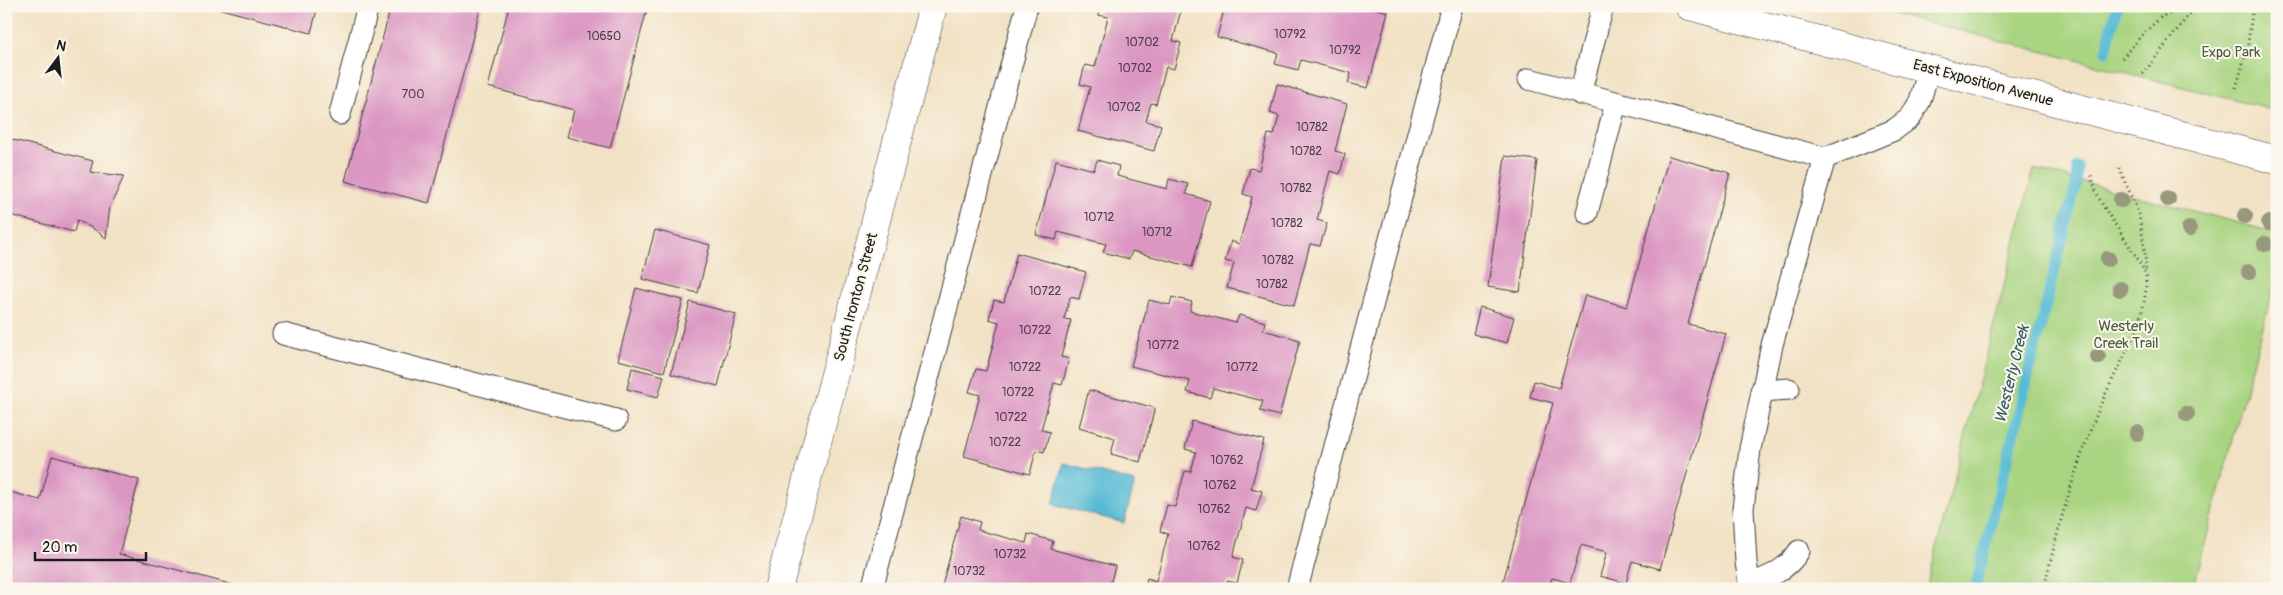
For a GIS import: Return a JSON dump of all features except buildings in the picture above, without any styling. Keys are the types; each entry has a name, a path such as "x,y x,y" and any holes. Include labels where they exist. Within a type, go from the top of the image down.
{"street":[{"name":"South Ironton Street","path":"778,589 933,6"},
{"name":"East Exposition Avenue","path":"1690,6 2277,160"}],"lane":[{"path":"340,114 368,6"},
{"path":"872,589 1027,6"},
{"path":"1298,589 1452,6"},
{"path":"1580,94 1603,6"},
{"path":"1529,79 1825,158 1894,130 1905,123 1918,108 1929,68"},
{"path":"1587,213 1616,103"},
{"path":"1799,551 1792,562 1783,569 1750,586 1743,509 1750,449 1772,345 1825,158"},
{"path":"283,334 616,420"},
{"path":"1762,391 1789,389"}],"path":[{"path":"2236,88 2247,50 2253,6"},
{"path":"2122,58 2162,16 2195,7"},
{"path":"2143,74 2195,7"},
{"path":"2044,589 2062,517 2090,432 2101,403 2140,320 2146,274 2145,252 2139,214 2119,168"},
{"path":"2091,173 2100,201 2146,274"}],"green space":[{"name":"Expo Park","path":"1863,6 2277,6 2277,111"},
{"name":"Westerly Creek Trail","path":"2034,169 2277,233 2277,274 2193,589 1926,589"}],"water":[{"path":"1064,463 1135,482 1124,523 1053,504"}],"waterway":[{"name":"Westerly Creek","path":"2106,51 2117,6"},
{"name":"Westerly Creek","path":"1975,589 2076,184 2077,167"}]}
